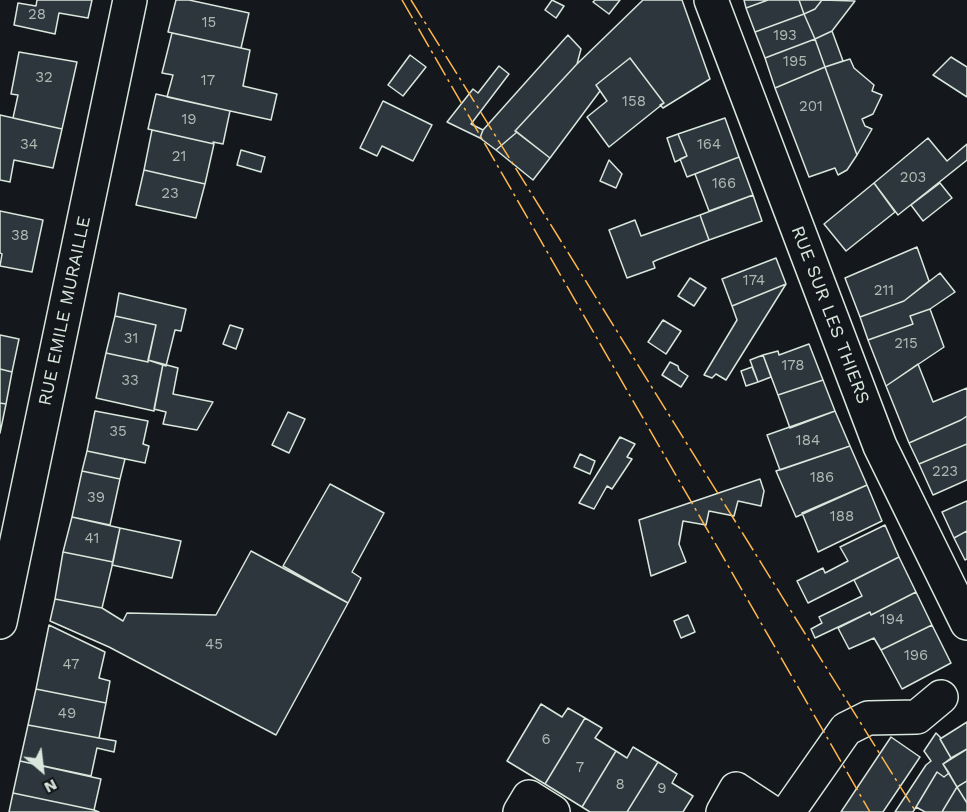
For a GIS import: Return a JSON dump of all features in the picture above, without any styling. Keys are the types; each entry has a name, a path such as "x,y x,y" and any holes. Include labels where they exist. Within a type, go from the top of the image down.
{"street":[{"name":"RUE EMILE MURAILLE","path":"0,622 130,0"},
{"name":"RUE SUR LES THIERS","path":"711,0 880,446 967,622"},
{"path":"788,812 846,729 868,718 917,717 941,697"},
{"path":"723,812 736,789 771,812"},
{"path":"520,812 529,796 553,812"}],"building":[{"path":"37,0 92,0 88,18 59,13 55,34 14,25 18,3 36,6"},
{"path":"176,0 189,0 249,13 241,48 168,32"},
{"path":"552,0 564,6 556,18 545,10"},
{"path":"595,0 620,0 609,14 593,2"},
{"path":"643,0 682,0 710,79 663,108 660,105 664,103 630,58 596,85 600,91 550,158 515,131 577,64"},
{"path":"744,0 768,0 746,8"},
{"path":"768,0 799,0 804,14 755,32 746,8"},
{"path":"799,0 822,0 815,9 804,14"},
{"path":"822,0 855,1 832,31 815,39 804,14 815,9"},
{"path":"804,14 815,39 765,58 755,32"},
{"path":"832,31 843,61 825,67 815,39"},
{"path":"172,33 250,50 243,86 277,94 271,120 167,97 173,75 162,73"},
{"path":"568,35 581,49 577,64 515,131 517,132 496,150 480,138 483,130"},
{"path":"815,39 825,67 775,88 765,58"},
{"path":"19,52 77,62 62,129 13,118 18,95 11,94"},
{"path":"410,55 426,67 403,96 388,85"},
{"path":"951,57 967,67 967,97 933,75"},
{"path":"630,58 664,103 609,147 587,117 607,101 596,85"},
{"path":"850,59 854,68 874,85 872,91 882,95 873,114 862,119 865,126 872,129 857,155 825,67"},
{"path":"499,66 509,74 471,124 483,130 480,138 447,122 473,89 478,93"},
{"path":"825,67 857,155 847,170 838,175 835,168 809,177 775,88"},
{"path":"156,94 230,111 223,144 148,129"},
{"path":"383,101 432,125 413,161 382,146 377,156 360,148"},
{"path":"0,115 62,129 53,168 14,160 10,182 0,180"},
{"path":"725,118 739,157 687,177 680,159 687,156 678,134"},
{"path":"152,130 214,144 205,184 144,170"},
{"path":"517,132 550,158 533,180 496,150"},
{"path":"678,134 687,156 675,162 667,138"},
{"path":"928,138 947,161 967,144 967,160 898,215 874,183"},
{"path":"241,150 265,157 261,172 237,165"},
{"path":"739,157 753,195 709,211 695,174"},
{"path":"609,160 622,174 616,188 600,181"},
{"path":"144,170 205,184 196,218 136,205"},
{"path":"874,183 895,212 846,251 824,224"},
{"path":"940,183 952,198 923,221 911,205"},
{"path":"753,195 762,221 709,240 700,215"},
{"path":"0,211 43,220 32,272 0,266 2,254 0,253"},
{"path":"700,215 709,240 657,260 653,262 655,268 627,278 609,230 635,220 641,236"},
{"path":"917,247 929,281 904,301 860,317 845,278"},
{"path":"776,258 786,284 732,306 722,279"},
{"path":"940,273 955,292 930,309 910,316 913,324 868,340 860,317 904,301"},
{"path":"690,278 706,288 694,306 678,296"},
{"path":"786,284 726,380 716,374 712,378 704,375 737,320 732,306"},
{"path":"119,293 186,309 181,331 175,330 166,366 148,360 156,325 115,316"},
{"path":"930,309 944,347 886,386 868,340 913,324 910,316"},
{"path":"115,316 156,325 148,362 106,353"},
{"path":"663,320 681,331 666,354 648,342"},
{"path":"230,325 243,329 236,349 223,344"},
{"path":"0,335 19,339 12,372 0,369"},
{"path":"809,344 823,380 778,395 763,355 778,351 779,355"},
{"path":"106,353 163,364 154,411 96,398"},
{"path":"763,355 771,377 758,382 750,360"},
{"path":"670,362 688,376 681,387 662,375"},
{"path":"163,364 178,368 173,394 213,402 197,430 163,424 166,412 154,409"},
{"path":"918,364 933,402 967,388 967,416 909,443 886,386"},
{"path":"752,367 758,382 746,386 741,371"},
{"path":"0,369 12,372 6,404 0,403"},
{"path":"823,380 835,411 790,428 778,395"},
{"path":"0,403 6,404 0,433"},
{"path":"95,411 148,421 143,444 149,446 145,463 87,451"},
{"path":"835,411 850,446 780,470 767,435"},
{"path":"288,412 305,419 289,453 272,445"},
{"path":"967,416 967,444 919,464 909,443"},
{"path":"620,437 635,444 627,457 632,459 612,489 607,486 594,509 579,503"},
{"path":"967,444 967,480 933,495 919,464"},
{"path":"850,446 867,485 796,517 776,471"},
{"path":"87,451 125,459 120,479 82,471"},
{"path":"580,454 595,461 590,474 574,467"},
{"path":"82,471 120,479 110,525 72,517"},
{"path":"760,479 764,491 761,506 738,501 734,516 709,511 706,525 683,521 679,544 686,562 651,576 639,520"},
{"path":"330,484 384,513 352,572 361,578 348,603 283,566"},
{"path":"867,485 882,521 818,552 802,513"},
{"path":"967,501 967,531 954,538 942,512"},
{"path":"72,517 120,528 113,562 63,552"},
{"path":"885,525 899,557 808,603 797,581 823,568 825,573 848,561 840,547"},
{"path":"120,528 181,541 172,578 112,565"},
{"path":"967,531 967,559 965,560 954,538"},
{"path":"251,551 348,603 276,735 109,647 50,621 55,599 102,608 123,621 127,613 216,615"},
{"path":"63,552 113,562 102,608 55,599"},
{"path":"899,557 916,592 871,615 870,612 815,638 811,629 822,623 819,617 862,596 854,580"},
{"path":"916,592 932,625 881,650 874,638 849,649 838,628 870,612 871,615"},
{"path":"688,615 695,632 681,638 674,621"},
{"path":"49,625 105,652 99,678 110,681 106,703 36,689"},
{"path":"932,625 951,663 902,689 881,650"},
{"path":"36,689 106,703 99,738 28,725"},
{"path":"541,704 562,717 568,708 585,718 545,784 507,761"},
{"path":"585,718 602,728 595,738 616,751 582,807 545,784"},
{"path":"967,722 967,749 951,758 940,739"},
{"path":"28,725 116,741 114,752 97,748 91,776 20,761"},
{"path":"936,733 951,758 943,764 949,773 944,777 937,772 913,812 895,812 931,761 924,751"},
{"path":"891,737 920,757 883,812 841,812"},
{"path":"633,747 658,762 627,812 590,812 582,807 616,751 627,758"},
{"path":"967,749 967,781 957,787 943,764"},
{"path":"20,761 101,779 94,810 13,793"},
{"path":"658,762 677,774 672,783 693,796 683,812 627,812"},
{"path":"937,772 944,777 949,773 957,787 942,812 925,812 916,807"},
{"path":"967,781 967,803 957,787"},
{"path":"957,787 967,803 967,812 942,812"},
{"path":"13,793 94,810 99,812 9,812"}],"power":[{"path":"402,0 870,812"},
{"path":"411,0 916,812"}]}
